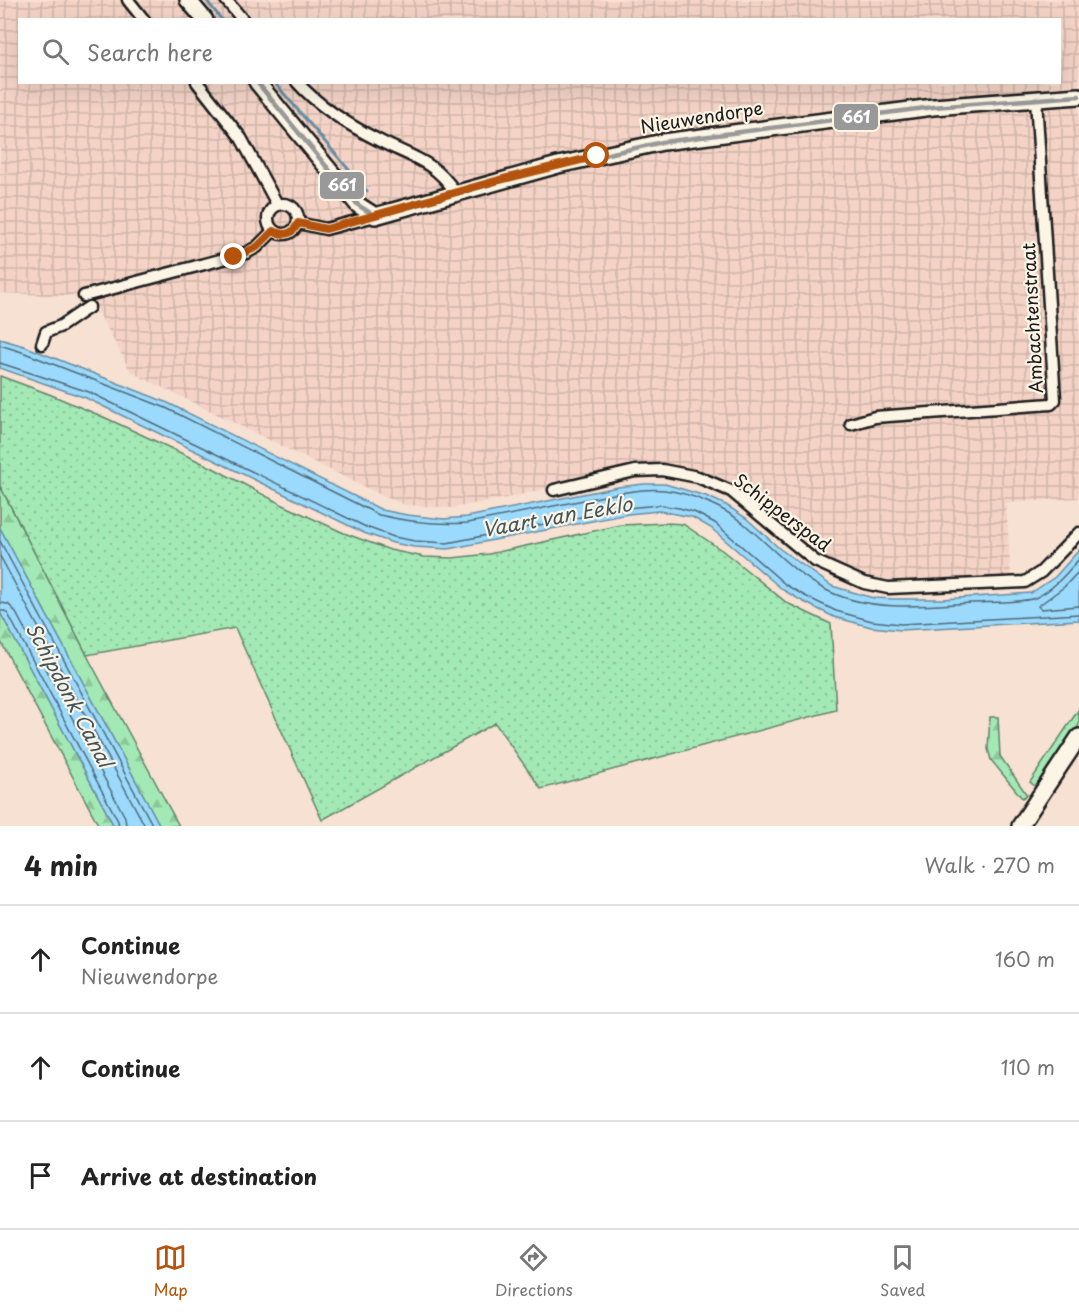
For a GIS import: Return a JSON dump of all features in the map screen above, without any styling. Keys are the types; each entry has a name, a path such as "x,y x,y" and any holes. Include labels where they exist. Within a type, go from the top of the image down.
{"street":[{"path":"128,0 142,18"},
{"path":"188,0 202,18"},
{"path":"226,0 241,18"},
{"path":"199,84 241,138 277,204"},
{"path":"259,84 358,206 375,216"},
{"path":"299,84 324,108 379,141 421,159 435,168 455,192"},
{"name":"Nieuwendorpe","path":"375,216 577,160 663,142 933,107 1079,96"},
{"name":"Ambachtenstraat","path":"851,424 875,417 1051,404 1055,400 1036,99"},
{"path":"277,204 290,205 298,215 298,223 290,233 281,235 273,231 268,224 267,216 277,204"},
{"path":"298,223 326,229 375,216"},
{"path":"42,344 46,332 61,326 87,302 246,253 257,247 273,231"},
{"name":"Schipperspad","path":"554,490 635,471 662,470 698,477 731,491 815,561 864,583 888,588 1025,582 1041,572 1079,533"},
{"path":"1020,826 1079,737"}],"shaded area":[{"path":"0,0 1079,0 1079,498 1006,503 1011,579 893,583 871,580 834,565 801,545 734,490 695,470 665,464 627,468 516,496 453,508 406,505 383,496 131,372 90,297 0,293"}],"green space":[{"path":"0,376 108,419 213,468 281,504 344,533 390,550 424,557 452,558 489,554 621,525 683,524 723,551 787,603 831,624 836,710 541,789 495,723 322,820 235,628 87,655 0,486"},
{"path":"0,486 91,663 179,826 160,826 0,528"},
{"path":"0,612 114,826 99,826 0,640"},
{"path":"1079,709 1079,725 1037,788 1030,782"},
{"path":"990,717 998,717 1000,756 1027,795 1022,798 991,760 988,749"}],"water":[{"name":"Vaart van Eeklo","path":"0,339 24,346 168,403 382,510 444,519 467,517 618,487 665,484 706,496 726,505 746,518 780,549 832,586 873,598 943,599 1031,593 1055,577 1079,550 1079,620 901,630 871,627 834,617 783,590 711,528 692,517 659,511 628,514 448,549 393,543 364,533 86,398 0,368"},
{"name":"Schipdonk Canal","path":"0,528 160,826 114,826 0,612"}],"waterway":[{"path":"206,0 220,18"},
{"path":"276,84 367,191"}],"transit line":[{"name":"661","path":"259,84 358,205 375,216 558,165 663,142 933,107 1079,96"}],"route":[{"path":"234,257 257,247 273,231 281,235 290,233 298,223 326,229 499,180 597,156"}]}
